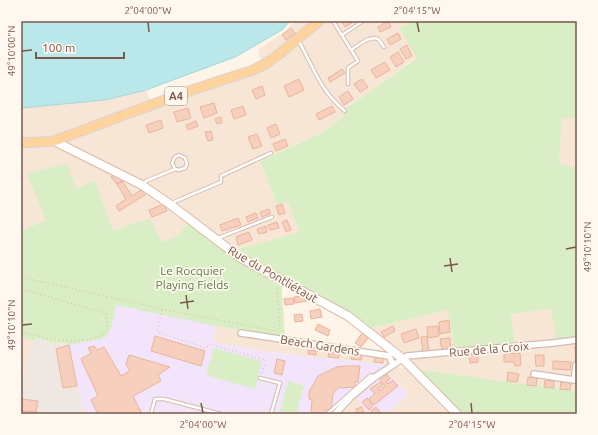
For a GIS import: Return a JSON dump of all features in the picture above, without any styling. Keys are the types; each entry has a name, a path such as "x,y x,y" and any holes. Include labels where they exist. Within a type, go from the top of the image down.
{"main road":[{"name":"A4","path":"21,143 54,141 189,91 253,70 265,64 298,40 319,21"},
{"name":"Rue du Pontliétaut","path":"54,141 142,185 239,256 348,316 403,360 457,414"}],"street":[{"name":"Beach Gardens","path":"240,333 389,356 394,365"},
{"name":"Rue de la Croix","path":"335,414 350,398 375,377 407,356 577,340"},
{"path":"534,374 574,380 577,365"}],"lane":[{"path":"333,21 358,61 348,68 348,84"},
{"path":"342,35 363,21"},
{"path":"351,50 373,38 378,39 384,46"},
{"path":"298,40 327,94 345,111"},
{"path":"171,205 174,202 221,182 221,176 270,153"},
{"path":"142,185 146,181 175,169 182,170 187,164 185,158 179,155 174,157 172,163 175,169"},
{"path":"216,239 272,217"},
{"path":"328,414 372,375 375,377"},
{"path":"260,378 280,383 271,414"},
{"path":"151,414 155,399 164,399 221,414"}],"path":[{"path":"21,277 162,309 276,331 280,327 277,285"},
{"path":"21,289 106,314 108,326 108,331 103,336 74,342 35,336 21,331"},
{"path":"162,309 157,332 207,348 208,344 266,360 260,378"}],"shaded area":[{"path":"295,21 408,21 409,23 399,28 417,57 348,107 343,117 320,133 260,161 277,204 288,201 299,232 235,250 190,219 179,235 160,242 113,231 95,181 76,188 46,220 21,231 21,147 43,145 55,146 63,140 263,68 258,50 284,32"},
{"path":"146,90 151,103 54,137 21,140 21,108 105,100"},
{"path":"562,117 577,118 577,168 559,163"},
{"path":"67,163 76,188 95,181 113,231 150,218 161,242 179,235 190,219 285,336 216,326 213,342 268,352 390,365 349,397 332,414 85,414 77,386 69,345 105,338 21,231 46,220 27,174"},
{"path":"551,309 558,340 577,337 577,391 415,369 370,328 448,310 515,344 511,314"},
{"path":"216,326 391,354 396,358 390,365 268,352 213,342"},
{"path":"21,337 33,341 21,380"},
{"path":"39,338 52,343 68,343 77,386 85,414 21,414 21,380 33,341"},
{"path":"393,367 408,368 452,414 386,414 409,394 387,372"},
{"path":"387,372 409,394 386,414 369,414 356,397"},
{"path":"356,397 369,414 338,414 351,402"}],"green space":[{"path":"408,21 577,21 577,118 562,118 559,163 577,168 577,337 557,340 551,309 511,314 515,344 455,349 448,310 370,328 353,316 235,250 299,232 288,201 277,204 260,161 321,133 343,117 348,107 417,58 399,28 409,23"},
{"name":"Le Rocquier Playing Fields","path":"67,163 76,188 95,181 113,231 150,218 161,242 179,235 190,219 216,239 281,280 285,336 216,326 116,305 111,328 105,338 69,345 68,343 52,343 39,338 33,341 21,337 21,231 46,220 27,174"},
{"path":"214,348 262,361 255,389 206,375"},
{"path":"415,369 577,391 577,414 462,414"},
{"path":"288,381 304,386 296,414 286,414 280,412"}],"water":[{"path":"21,21 290,21 282,30 235,57 146,90 105,100 21,108"}],"building":[{"path":"342,21 353,21 353,22 345,27"},
{"path":"388,21 391,27 380,32 378,27"},
{"path":"291,28 295,33 286,40 282,35"},
{"path":"398,33 401,39 390,45 387,39"},
{"path":"407,45 412,56 406,59 400,49"},
{"path":"398,52 404,62 396,67 390,57"},
{"path":"385,62 390,70 376,78 371,70"},
{"path":"342,69 345,73 330,82 328,78"},
{"path":"299,79 304,90 289,97 284,86"},
{"path":"362,79 368,87 360,92 354,84"},
{"path":"262,86 265,95 256,99 252,90"},
{"path":"348,91 353,99 344,105 339,97"},
{"path":"214,103 217,113 204,118 200,107"},
{"path":"243,106 246,115 234,119 231,110"},
{"path":"332,106 335,112 319,120 316,114"},
{"path":"188,108 191,118 177,122 174,112"},
{"path":"221,117 222,123 217,124 215,119"},
{"path":"161,120 163,128 149,133 146,125"},
{"path":"196,121 198,126 188,130 186,125"},
{"path":"276,124 280,134 271,138 267,128"},
{"path":"211,131 213,140 208,141 205,132"},
{"path":"257,134 262,146 253,149 248,137"},
{"path":"285,139 288,146 276,151 273,144"},
{"path":"115,174 122,181 117,184 111,177"},
{"path":"122,181 132,196 141,190 145,195 119,211 116,206 126,199 117,184"},
{"path":"164,204 167,211 152,217 149,210"},
{"path":"282,204 285,213 279,215 276,206"},
{"path":"269,209 270,214 262,217 260,212"},
{"path":"256,213 258,218 248,222 246,217"},
{"path":"238,218 241,225 222,231 220,225"},
{"path":"287,220 291,230 286,232 282,222"},
{"path":"277,222 279,228 270,230 268,225"},
{"path":"266,226 267,232 259,234 257,229"},
{"path":"249,232 252,240 238,245 236,237"},
{"path":"306,295 307,301 295,303 294,297"},
{"path":"293,298 294,304 285,305 284,299"},
{"path":"320,309 322,317 311,319 310,311"},
{"path":"302,314 303,321 295,322 294,315"},
{"path":"449,320 450,332 440,334 439,322"},
{"path":"318,324 330,330 328,336 315,330"},
{"path":"393,326 395,331 384,337 381,332"},
{"path":"438,326 439,336 428,338 427,327"},
{"path":"416,329 419,338 404,343 401,334"},
{"path":"363,332 369,337 361,347 355,343"},
{"path":"155,336 205,351 201,366 151,351"},
{"path":"427,336 429,352 423,353 421,337"},
{"path":"450,338 451,349 442,350 440,339"},
{"path":"69,345 77,386 63,388 56,349"},
{"path":"94,346 97,350 104,347 121,376 130,371 126,364 129,355 170,367 158,375 161,381 133,396 142,414 98,414 91,400 98,396 81,359 91,353 88,348"},
{"path":"575,347 577,347 577,363 576,363"},
{"path":"308,350 316,351 316,355 308,354"},
{"path":"329,352 339,353 339,358 328,357"},
{"path":"520,353 521,365 515,366 514,362 504,362 504,354"},
{"path":"478,354 478,362 470,363 469,355"},
{"path":"352,355 362,356 361,360 351,359"},
{"path":"535,355 544,355 544,366 536,366"},
{"path":"375,357 383,358 383,363 374,362"},
{"path":"277,359 285,361 282,375 274,373"},
{"path":"553,361 571,362 570,370 553,369"},
{"path":"360,366 358,382 355,382 355,387 338,388 333,394 331,410 324,410 324,413 311,413 312,400 309,399 309,392 318,376 337,367"},
{"path":"508,372 519,374 517,382 507,381"},
{"path":"387,374 390,379 386,382 388,384 393,380 398,386 374,405 369,399 375,393 370,389 380,382 383,385 378,389 379,391 385,386 380,380"},
{"path":"528,377 537,378 536,386 527,385"},
{"path":"545,380 554,381 554,388 544,387"},
{"path":"561,382 571,383 570,390 560,389"},
{"path":"367,398 373,406 369,410 362,402"},
{"path":"21,399 38,401 36,412 21,411"},
{"path":"362,407 364,414 357,414 356,409"},
{"path":"376,407 381,413 373,414 371,411"}]}
